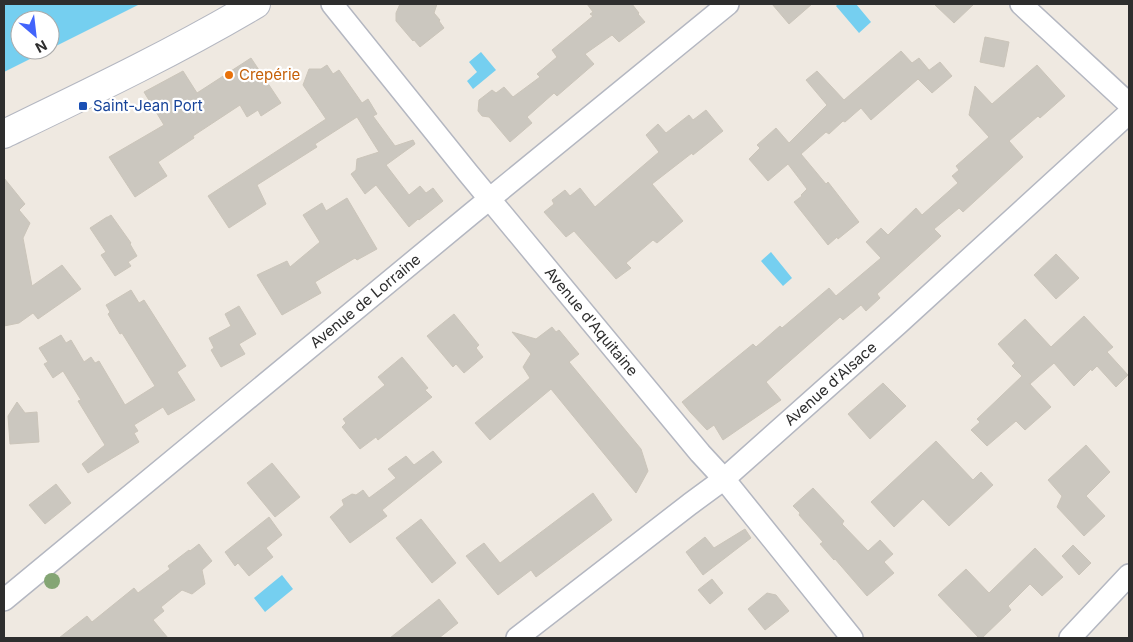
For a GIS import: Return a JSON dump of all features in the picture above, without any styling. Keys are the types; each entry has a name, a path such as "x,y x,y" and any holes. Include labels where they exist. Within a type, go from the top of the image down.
{"main road":[{"path":"4,134 167,53 256,4"}],"street":[{"name":"Avenue d'Aquitaine","path":"332,4 852,638"},
{"name":"Avenue de Lorraine","path":"4,600 728,4"},
{"path":"1020,4 1129,104"},
{"name":"Avenue d'Alsace","path":"517,638 724,480 1129,113"},
{"path":"1070,638 1129,575"}],"water":[{"path":"4,4 140,4 60,44 60,10 10,10 10,60 28,60 4,72"},
{"path":"838,4 856,4 871,22 859,33 836,6"},
{"path":"481,52 496,70 473,89 467,81 477,72 469,62"},
{"path":"771,252 792,278 783,286 761,261"},
{"path":"282,575 293,589 265,612 254,598"}],"building":[{"path":"400,4 437,4 434,13 444,28 420,47 396,21 396,13"},
{"path":"587,4 632,4 645,22 619,42 612,35 585,54 594,64 557,96 554,93 527,117 532,123 510,142 489,117 482,116 478,111 479,100 492,90 496,93 504,87 513,97 540,77 537,74 557,57 552,50 593,16 590,14 593,12"},
{"path":"772,4 812,4 789,24"},
{"path":"934,4 974,4 954,23"},
{"path":"985,37 1009,42 1004,67 980,62"},
{"path":"901,51 912,63 919,58 928,71 940,62 952,76 932,93 918,79 871,120 861,108 829,134 826,132 801,154 826,184 828,182 859,222 828,245 794,202 807,189 788,164 768,181 749,159 760,148 757,145 776,128 789,143 827,105 806,80 817,71 844,100"},
{"path":"251,58 281,103 261,116 258,110 247,117 240,105 158,162 167,176 135,197 109,157 164,125 144,92 183,71 197,93"},
{"path":"327,65 333,74 339,70 362,103 368,99 377,114 373,116 395,146 413,140 415,144 386,165 409,195 420,186 426,193 433,188 443,201 409,227 376,185 365,194 351,174 356,170 357,159 379,152 357,117 315,144 317,147 257,185 266,204 229,228 208,196 326,119 303,85 309,69 321,69"},
{"path":"1037,65 1065,96 1009,141 1023,157 963,212 959,208 934,229 941,236 877,294 880,298 866,311 861,305 843,320 840,317 766,382 781,400 723,440 714,425 707,430 682,402 753,344 756,347 780,326 782,328 829,288 836,296 881,258 866,242 881,228 888,235 916,208 922,215 958,183 952,176 959,170 956,166 989,137 969,115 975,86 992,104"},
{"path":"706,110 723,131 652,184 683,221 657,243 653,240 626,263 631,268 616,279 574,231 566,237 544,212 554,204 552,200 565,190 570,196 580,188 595,207 659,152 646,135 658,124 666,133 689,115 693,120"},
{"path":"4,178 25,204 19,210 30,223 23,238 32,286 62,265 81,289 38,319 33,313 19,323 4,326"},
{"path":"347,198 377,249 357,260 355,258 315,282 321,293 282,315 257,275 287,261 290,267 320,242 303,215 322,203 326,211"},
{"path":"111,215 131,243 137,256 128,262 131,266 115,276 101,255 106,252 90,228"},
{"path":"1056,254 1079,278 1056,299 1034,275"},
{"path":"131,290 139,303 144,300 186,366 177,372 195,400 168,415 163,407 134,425 138,431 134,433 139,442 88,473 82,464 105,445 78,401 81,400 63,371 53,378 44,364 48,362 39,348 61,335 66,343 71,340 84,362 91,357 95,363 99,361 125,405 155,386 108,314 110,312 106,305"},
{"path":"239,306 256,334 239,344 245,354 221,367 211,350 214,348 209,338 231,326 225,314"},
{"path":"454,314 479,345 476,348 483,357 464,373 456,364 453,367 427,336"},
{"path":"1084,316 1113,347 1107,352 1128,375 1116,387 1097,366 1092,371 1091,369 1074,386 1054,363 1029,383 1051,407 1025,430 1016,421 987,446 971,430 980,422 977,419 1022,376 1012,366 1015,363 998,344 1025,319 1051,347"},
{"path":"552,327 556,332 559,330 579,354 569,362 641,449 648,471 636,493 551,389 490,440 475,423 530,378 523,367 531,354 512,332 536,339"},
{"path":"402,357 428,388 425,390 432,397 378,440 376,437 360,449 342,427 346,423 343,419 385,385 378,377"},
{"path":"883,383 906,406 870,439 848,414"},
{"path":"17,402 25,413 37,412 39,442 10,444 8,416"},
{"path":"936,441 973,480 981,472 993,485 949,526 923,499 894,527 871,502"},
{"path":"1086,445 1110,472 1086,496 1105,516 1084,536 1057,507 1062,496 1048,480"},
{"path":"433,451 442,462 382,510 387,516 350,543 330,517 344,505 342,500 352,494 356,495 363,490 369,498 396,478 388,469 406,456 414,465"},
{"path":"272,463 300,497 275,517 247,483"},
{"path":"56,484 71,503 45,524 29,505"},
{"path":"813,488 844,521 842,524 868,551 880,540 893,554 884,562 894,573 867,596 820,544 823,542 793,506"},
{"path":"593,493 612,520 536,577 531,570 498,595 466,556 484,543 500,563"},
{"path":"269,517 282,535 266,548 273,557 249,576 238,563 235,566 225,552"},
{"path":"421,519 456,563 432,583 396,538"},
{"path":"745,529 751,538 703,575 686,552 705,537 714,548"},
{"path":"199,544 212,561 202,570 205,584 192,594 182,590 161,607 164,611 153,620 168,638 59,638 87,616 92,622 134,588 138,593 170,569 168,566"},
{"path":"1073,545 1091,563 1079,575 1062,556"},
{"path":"1035,548 1063,577 1042,596 1030,584 1008,606 1011,610 982,638 979,638 938,595 966,569 989,593"},
{"path":"712,579 723,593 710,604 698,590"},
{"path":"767,593 776,595 789,611 765,630 748,609"},
{"path":"439,599 458,623 439,638 390,638"}],"place":[{"name":"Crepérie","path":"229,75"},
{"name":"Saint-Jean Port","path":"83,106"}]}
